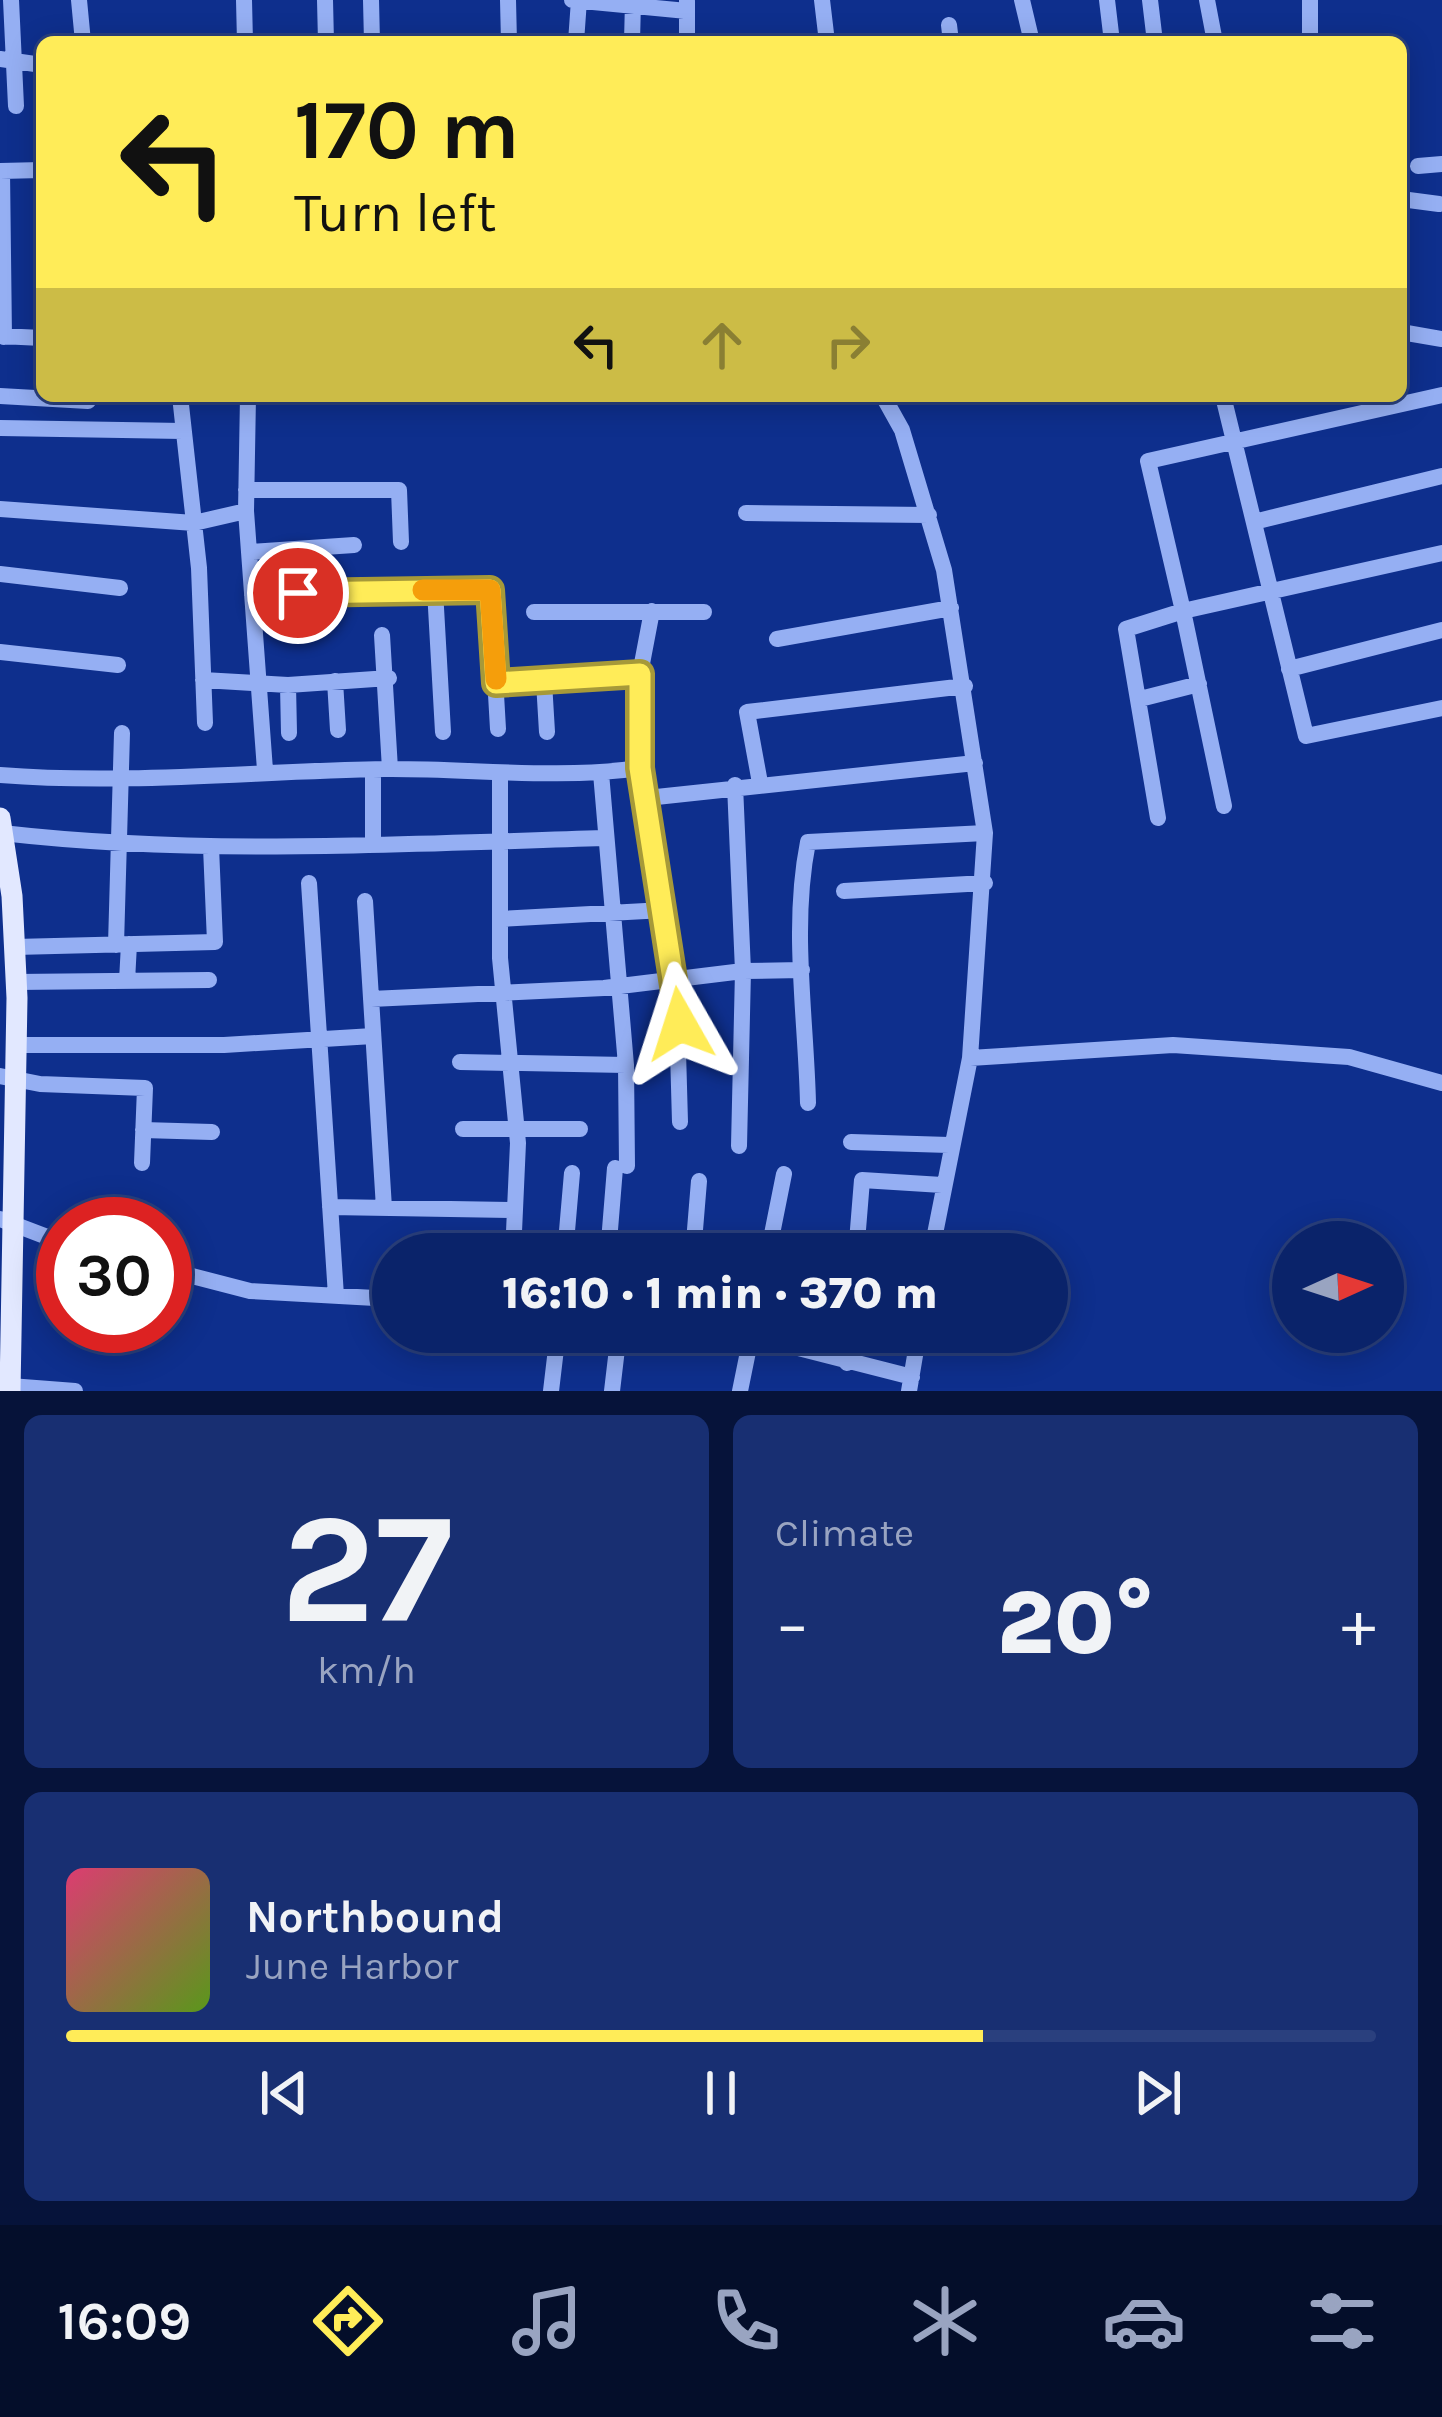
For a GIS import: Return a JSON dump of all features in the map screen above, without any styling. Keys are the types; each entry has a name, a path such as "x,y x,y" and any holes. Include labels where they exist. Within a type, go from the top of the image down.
{"main road":[{"path":"1,825 16,982 16,1046 8,1078 7,1138 10,1388"}],"street":[{"path":"11,0 7,59 16,106"},
{"path":"79,0 82,36"},
{"path":"244,0 245,36"},
{"path":"325,0 326,36"},
{"path":"371,0 372,36"},
{"path":"508,0 509,36"},
{"path":"576,36 576,0 687,5 687,36"},
{"path":"822,0 826,36"},
{"path":"1022,0 1031,36"},
{"path":"1107,0 1111,36"},
{"path":"1150,0 1154,36"},
{"path":"1207,0 1215,36"},
{"path":"1310,0 1310,36"},
{"path":"632,36 633,3"},
{"path":"7,59 21,66 36,65"},
{"path":"1418,166 1442,164"},
{"path":"36,170 1,171 2,336 36,338"},
{"path":"1407,200 1439,204"},
{"path":"1407,333 1442,339"},
{"path":"1225,806 1148,461 1442,395"},
{"path":"0,396 36,398"},
{"path":"181,402 194,523 205,723"},
{"path":"248,402 246,511 266,770"},
{"path":"886,402 902,430 929,514 951,608 985,833 970,1058 935,1233"},
{"path":"1225,402 1306,736 1442,708"},
{"path":"0,428 183,430"},
{"path":"1254,521 1442,476"},
{"path":"246,490 399,490 401,542"},
{"path":"0,509 194,523 246,511"},
{"path":"746,513 929,514"},
{"path":"250,552 354,545"},
{"path":"1158,818 1126,629 1183,611 1442,553"},
{"path":"0,574 120,588"},
{"path":"435,590 443,732"},
{"path":"252,595 490,590 498,729"},
{"path":"777,639 951,608"},
{"path":"652,610 640,674 640,768 676,980 680,1122"},
{"path":"534,612 704,612"},
{"path":"1289,668 1442,630"},
{"path":"374,844 389,678 382,635"},
{"path":"0,652 118,665"},
{"path":"496,683 640,674"},
{"path":"203,680 288,685 389,678"},
{"path":"335,681 338,730"},
{"path":"544,682 547,732"},
{"path":"1140,699 1199,684"},
{"path":"288,685 289,733"},
{"path":"760,783 747,712 964,686"},
{"path":"122,733 119,847 127,981"},
{"path":"647,798 975,763"},
{"path":"0,775 121,778 381,769 601,773 640,768"},
{"path":"601,773 626,1065 621,1167 611,1233"},
{"path":"500,774 503,994 516,1129 514,1233"},
{"path":"735,785 743,971 739,1146"},
{"path":"1,825 119,847 604,838"},
{"path":"808,1103 801,880 808,842 985,833"},
{"path":"15,947 215,942 211,848"},
{"path":"309,883 336,1296"},
{"path":"844,890 985,883"},
{"path":"365,901 384,1208"},
{"path":"500,920 664,910"},
{"path":"371,999 503,994 743,971 802,970"},
{"path":"16,982 209,980"},
{"path":"16,1046 224,1046 374,1036"},
{"path":"970,1058 1173,1045 1349,1058 1442,1083"},
{"path":"460,1062 626,1065"},
{"path":"8,1078 145,1088 142,1163"},
{"path":"463,1129 580,1130"},
{"path":"143,1130 212,1132"},
{"path":"851,1142 949,1145"},
{"path":"568,1233 572,1173"},
{"path":"772,1233 784,1174"},
{"path":"858,1233 862,1180 942,1185"},
{"path":"695,1233 699,1181"},
{"path":"330,1207 515,1210"},
{"path":"6,1221 36,1233"},
{"path":"192,1276 250,1291 372,1298"},
{"path":"551,1391 556,1353"},
{"path":"611,1391 617,1353"},
{"path":"740,1391 744,1353"},
{"path":"812,1353 910,1384 915,1353"},
{"path":"847,1363 848,1353"},
{"path":"10,1388 75,1391"}],"slow traffic":[{"path":"423,590 490,590 496,679"}],"route":[{"path":"298,593 490,590 496,683 640,674 640,768 680,1024"}]}
